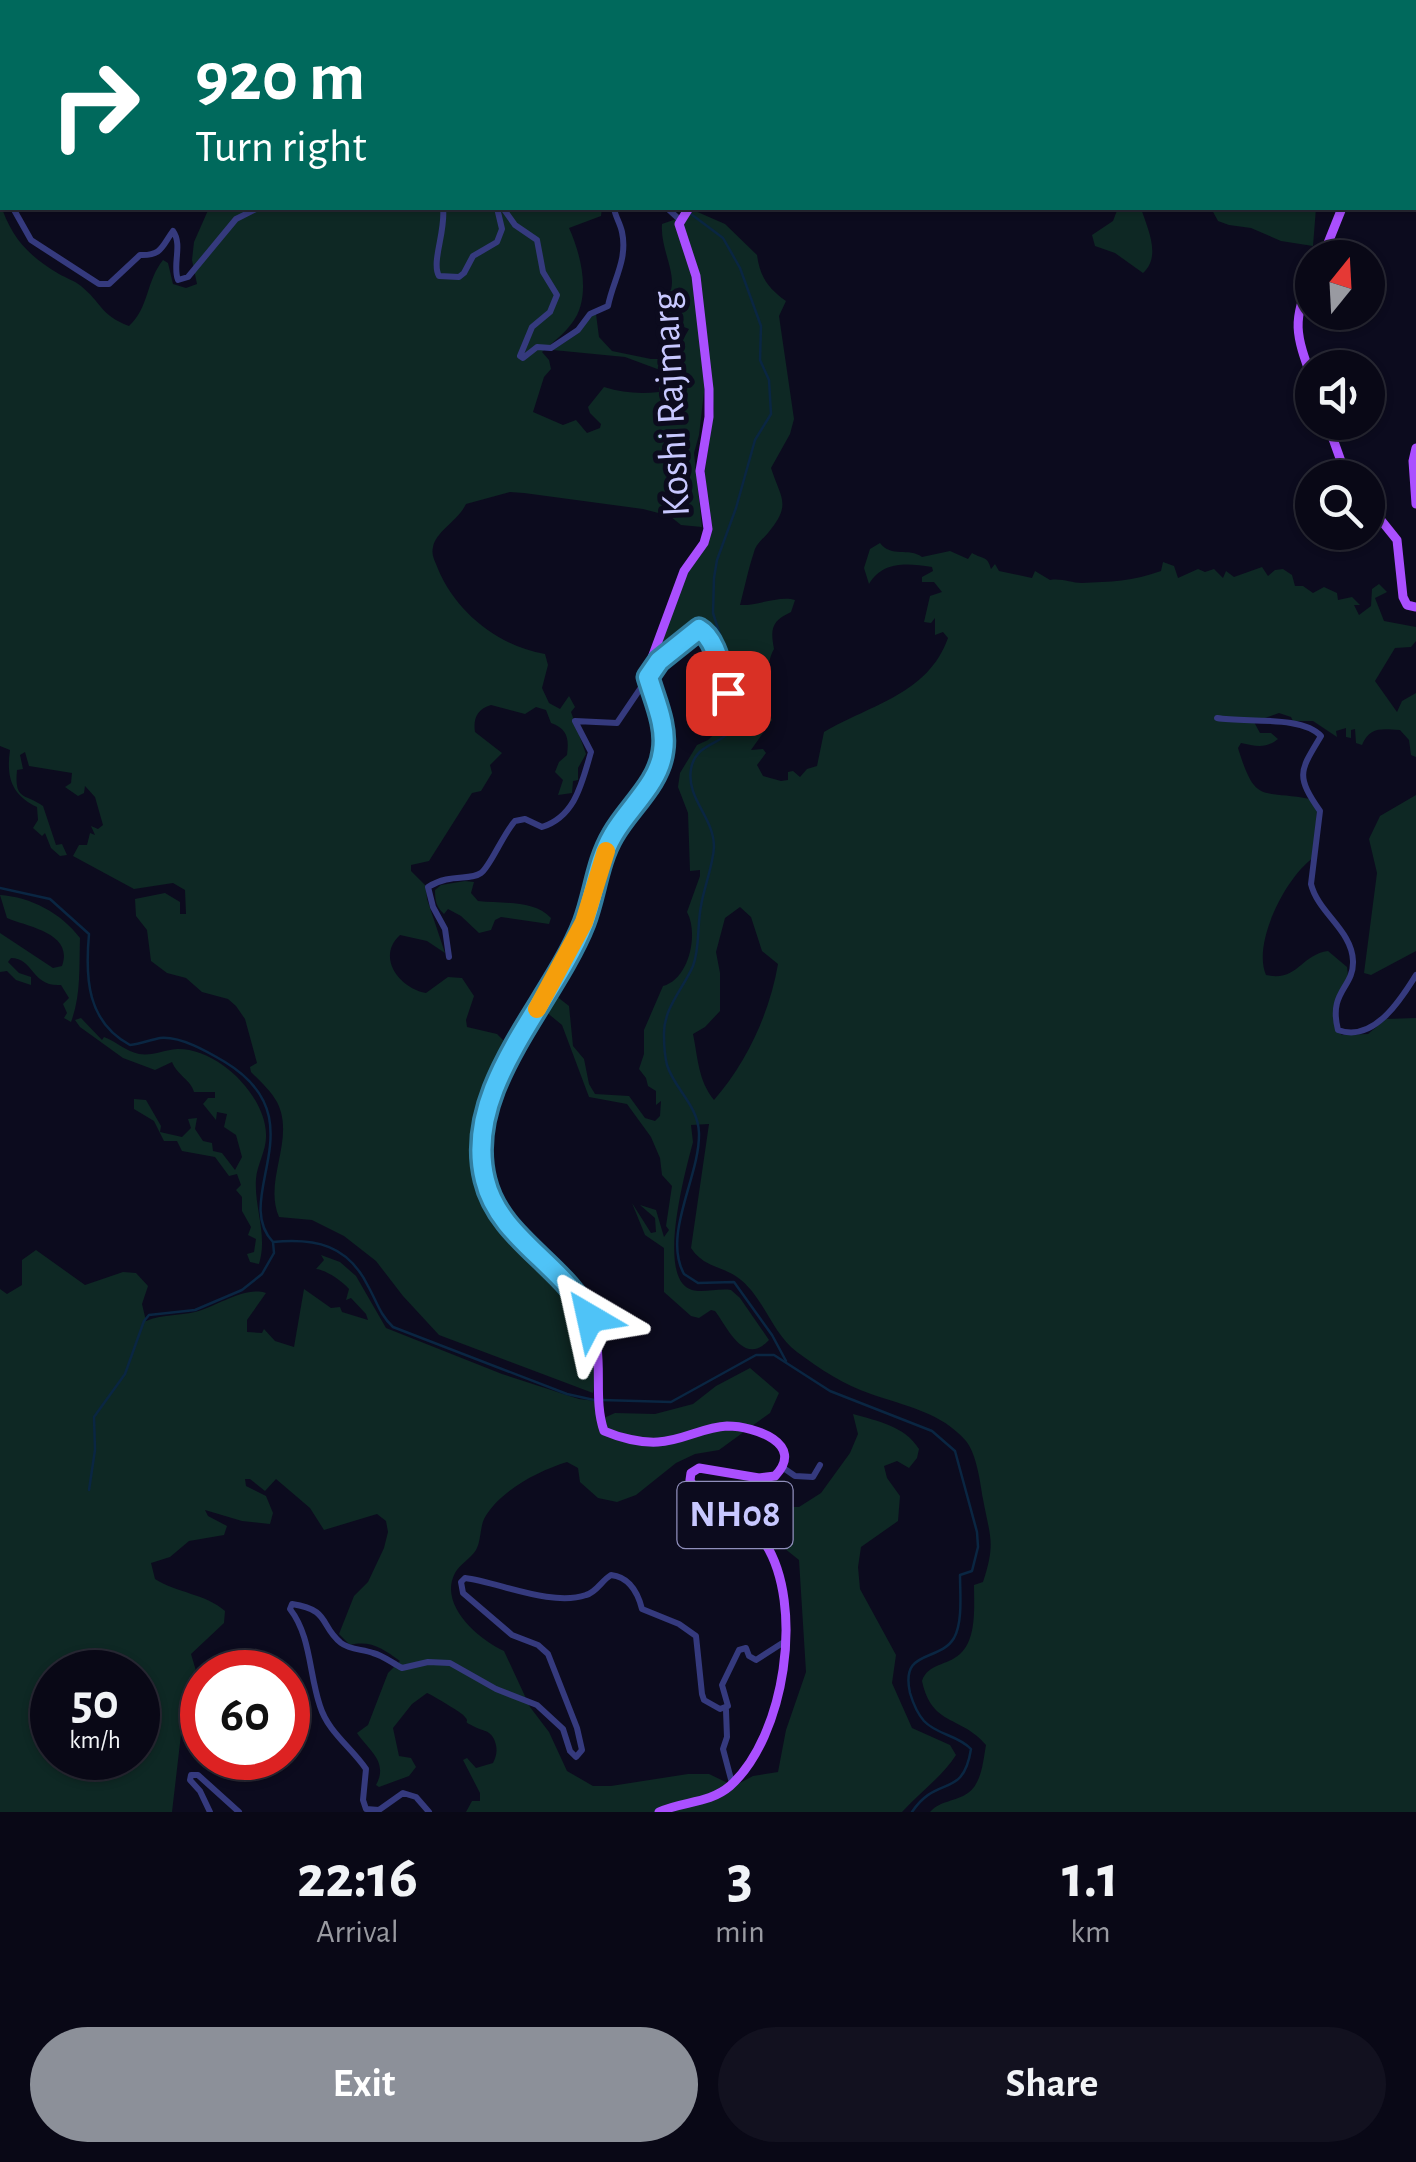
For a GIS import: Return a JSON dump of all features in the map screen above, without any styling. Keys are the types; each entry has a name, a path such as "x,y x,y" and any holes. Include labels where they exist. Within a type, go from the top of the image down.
{"main road":[{"path":"1329,240 1341,210"},
{"name":"Koshi Rajmarg","path":"648,677 652,653 684,572 704,543 708,529 700,460 708,416 708,389 696,276 680,233 684,215"},
{"path":"1416,448 1416,504"},
{"path":"1385,525 1397,540 1411,606"},
{"name":"NH08","path":"648,677 662,723 660,763 612,836 584,922 486,1108 481,1136 483,1173 493,1204 509,1226 586,1310 596,1336 602,1426 608,1433 652,1442 729,1426 763,1432 781,1443 786,1458 775,1476 699,1468 691,1472 690,1480 765,1542 784,1593 782,1680 775,1715 732,1784"},
{"path":"659,1812 717,1796 732,1784"}],"street":[{"path":"14,210 32,240 100,284 109,284 140,255 154,256 162,251 173,230 178,248 174,275 178,280 188,277 236,220 254,210"},
{"path":"442,210 445,224 434,271 449,278 464,273 473,256 498,242 502,229 500,210"},
{"path":"502,210 537,240 543,272 557,295 550,312 532,327 522,349 523,358 537,347 552,348 578,330 590,314 608,306 624,252 622,228 615,210"},
{"path":"1411,606 1416,615"},
{"path":"449,957 445,928 428,887 447,877 475,877 483,872 494,849 516,821 525,819 542,827 565,815 572,806 590,752 575,722 617,723 659,661 699,629 707,633 728,693 732,714 722,730"},
{"path":"1217,718 1301,724 1321,736 1301,770 1303,787 1320,811 1313,895 1347,939 1353,960 1351,974 1337,995 1334,1015 1338,1030 1361,1032 1374,1028 1416,975"},
{"path":"782,1468 795,1476 813,1477 820,1465"},
{"path":"429,1812 416,1797 403,1792 379,1810 366,1809 366,1769 344,1746 320,1708 304,1633 290,1609 292,1604 323,1616 338,1641 347,1647 387,1658 402,1668 428,1662 450,1663 496,1689 537,1705 563,1729 570,1751 576,1756 582,1750 577,1728 548,1654 538,1645 512,1635 463,1593 461,1582 471,1578 507,1590 577,1597 594,1591 611,1575 618,1576 636,1592 642,1609 679,1624 696,1636 702,1694 714,1707 726,1710"},
{"path":"732,1784 724,1749 728,1706 722,1685 739,1650 746,1648 756,1660 784,1642"},
{"path":"210,1812 190,1775 198,1776 240,1812"}],"green space":[{"path":"0,210 29,252 79,284 107,313 129,326 136,319 163,260 168,263 173,284 186,288 197,284 192,260 194,242 208,210 602,210 601,216 569,228 580,263 582,301 572,323 542,352 551,369 544,377 533,412 563,425 576,420 587,433 600,428 588,407 604,387 659,392 660,370 625,357 553,350 580,332 590,316 596,314 599,337 612,351 651,359 664,359 676,352 689,329 658,317 662,291 671,290 672,283 662,224 679,218 678,233 692,273 705,384 694,453 702,527 681,525 670,516 643,509 510,492 466,504 438,536 433,550 435,561 446,585 467,613 495,635 545,654 548,665 542,688 549,703 560,709 569,696 586,754 578,768 578,780 573,781 572,793 558,795 563,780 555,772 567,755 567,739 561,728 551,723 546,710 536,707 525,714 491,705 479,712 475,732 502,753 490,765 492,773 481,791 472,793 429,861 411,865 411,871 426,886 445,953 427,941 400,935 390,953 394,970 416,990 426,993 448,977 462,978 474,996 467,1027 497,1034 511,1048 480,1115 475,1140 477,1177 491,1208 511,1236 560,1288 580,1317 592,1351 593,1393 439,1335 376,1261 344,1236 312,1220 279,1217 275,1189 282,1116 275,1098 251,1072 250,1067 257,1063 245,1019 228,999 202,992 186,978 167,973 151,961 147,930 136,916 135,899 165,893 180,902 180,914 186,914 185,890 173,883 134,889 73,856 79,845 87,845 90,833 95,835 91,826 98,829 103,825 95,797 85,786 84,793 78,796 65,787 71,783 72,773 29,766 25,752 20,755 23,769 17,770 17,787 22,795 43,806 56,845 62,844 67,855 60,856 51,848 45,833 42,836 33,828 38,820 37,807 16,791 10,777 10,750 0,746"},
{"path":"693,210 725,224 757,255 766,281 786,301 779,316 794,419 771,468 782,508 755,549 740,605 795,600 791,612 776,622 773,630 774,649 767,684 772,720 751,750 763,749 766,753 757,765 763,776 788,780 788,772 800,777 817,766 824,732 913,685 939,657 948,638 943,632 935,635 935,618 931,623 924,622 930,596 942,592 934,582 922,582 922,577 933,571 932,567 888,567 869,584 864,568 870,549 880,543 889,550 922,557 950,551 968,559 972,553 986,560 991,569 995,564 999,571 1032,578 1035,571 1050,580 1078,583 1141,577 1161,571 1163,562 1174,566 1178,578 1198,569 1214,569 1223,578 1226,571 1234,577 1262,567 1268,576 1283,569 1292,575 1295,586 1313,593 1324,587 1337,593 1338,600 1352,597 1360,605 1354,605 1359,615 1371,606 1372,589 1379,584 1387,592 1375,598 1384,621 1416,627 1416,641 1411,647 1395,648 1375,681 1397,712 1402,701 1416,693 1416,757 1411,755 1409,740 1400,730 1373,732 1362,745 1356,743 1355,729 1351,730 1351,738 1346,737 1346,728 1336,731 1337,737 1313,721 1293,721 1279,713 1254,722 1260,733 1271,733 1278,739 1256,746 1241,743 1238,748 1256,787 1270,794 1310,799 1317,810 1313,858 1292,880 1268,929 1263,962 1266,975 1285,975 1311,957 1328,951 1347,967 1348,976 1338,996 1335,1028 1342,1035 1368,1034 1386,1019 1416,1018 1416,1812 930,1812 973,1789 986,1745 940,1714 922,1681 929,1671 955,1658 965,1648 973,1622 974,1585 983,1582 991,1549 978,1469 970,1447 956,1431 934,1417 851,1386 806,1358 781,1336 741,1280 696,1255 691,1248 709,1124 691,1125 693,1142 676,1222 676,1266 681,1282 692,1290 731,1290 769,1340 760,1347 744,1347 715,1311 699,1318 691,1316 664,1292 664,1248 645,1235 632,1203 651,1233 656,1232 655,1218 640,1205 656,1210 664,1237 669,1230 666,1226 672,1186 662,1175 651,1137 627,1104 589,1097 562,1025 545,1011 555,995 569,1006 573,1046 584,1059 595,1094 629,1096 645,1118 655,1121 660,1116 661,1101 656,1105 656,1091 648,1086 639,1069 644,1054 644,1030 663,986 679,975 689,955 692,932 687,912 700,876 700,870 690,871 688,813 678,787 680,773 697,745 728,721 723,685 717,681 707,650 699,641 693,638 676,651 654,678 654,653 684,577 708,543 712,526 703,483 714,409 706,329 681,223","holes":["740,907 751,917 762,951 778,964 756,1035 714,1100 702,1077 693,1034 720,1011 716,952 725,918"]},
{"path":"1117,210 1142,210 1152,250 1149,266 1143,273 1115,253 1095,246 1092,235 1113,221"},
{"path":"1212,210 1316,210 1313,240 1281,241 1251,228 1218,221"},
{"path":"1416,795 1416,951 1371,975 1364,973 1377,873 1369,839 1380,816"},
{"path":"474,882 471,893 478,901 535,908 551,918 549,924 501,917 491,930 479,933 461,916 448,909 444,914 437,903 435,890 441,885"},
{"path":"0,895 44,908 80,938 78,992 71,1022 64,1018 67,1013 63,1004 69,998 61,985 44,982 19,959 11,958 8,962 19,973 31,977 31,985 16,980 7,971 0,972 0,933 53,968 62,966 64,955 61,946 47,933 7,918"},
{"path":"81,1018 102,1040 104,1037 134,1053 177,1049 208,1056 237,1076 248,1090 264,1119 266,1134 256,1179 262,1243 259,1264 250,1262 247,1254 254,1252 256,1239 248,1235 251,1227 236,1190 241,1185 237,1174 229,1176 215,1157 182,1151 177,1141 164,1141 154,1121 134,1109 134,1099 146,1100 161,1126 160,1132 182,1137 191,1128 188,1119 197,1118 195,1129 203,1141 212,1143 213,1151 222,1153 235,1170 242,1157 236,1135 224,1127 227,1114 217,1112 216,1120 203,1104 208,1098 215,1098 215,1092 194,1092 172,1062 155,1070 123,1058 80,1027 75,1020"},
{"path":"36,1250 85,1285 123,1272 136,1273 148,1286 142,1304 146,1321 195,1312 249,1292 266,1293 247,1320 247,1332 262,1333 264,1329 275,1341 294,1347 304,1289 331,1308 340,1307 342,1312 368,1320 351,1298 346,1300 346,1286 316,1269 324,1260 321,1255 340,1262 356,1276 386,1328 502,1374 596,1401 597,1421 615,1413 655,1414 693,1404 750,1368 779,1393 770,1413 719,1450 695,1454 676,1463 636,1495 617,1502 598,1498 580,1482 578,1468 567,1462 532,1477 509,1491 491,1509 476,1550 455,1573 451,1585 456,1609 483,1639 504,1651 530,1707 549,1732 567,1771 593,1786 709,1774 734,1786 753,1776 778,1772 786,1730 806,1672 799,1560 769,1536 765,1518 773,1507 799,1507 821,1493 850,1453 858,1434 853,1414 898,1430 919,1449 917,1458 909,1468 897,1461 884,1466 900,1496 898,1521 861,1547 860,1589 896,1655 892,1683 912,1728 950,1745 956,1755 902,1812 466,1812 472,1801 480,1801 480,1793 463,1760 467,1758 476,1768 493,1763 495,1742 490,1733 467,1723 462,1714 427,1693 412,1704 393,1728 399,1756 411,1758 416,1767 409,1776 379,1787 379,1762 357,1733 368,1725 388,1673 400,1661 371,1645 350,1645 339,1634 354,1596 368,1582 384,1548 386,1521 377,1514 324,1530 310,1508 276,1479 265,1491 245,1479 246,1486 266,1496 273,1513 270,1524 205,1510 208,1516 227,1526 224,1535 189,1541 170,1557 151,1563 155,1579 225,1611 224,1623 195,1650 180,1650 180,1743 172,1812 0,1812 0,1289 7,1294 22,1285 22,1260"}],"waterway":[{"path":"686,210 723,238 740,268 761,326 760,360 769,380 771,414 755,440 714,578 713,613 725,651 725,668 745,701 734,729 697,754 691,769 692,790 710,826 714,847 695,959 665,1026 667,1065 695,1114 699,1133 679,1223 678,1258 684,1274 698,1283 734,1282 786,1361"},
{"path":"0,888 50,899 89,934 92,997 105,1024 116,1035 130,1045 160,1038 177,1040 225,1062 253,1085 267,1108 271,1133 261,1203 262,1224 273,1242 274,1253 262,1274 242,1290 195,1310 149,1315 144,1321 125,1374 94,1417 95,1450 89,1490"},
{"path":"273,1242 317,1243 340,1253 360,1272 393,1327 567,1394 594,1400"},
{"path":"602,1400 671,1402 756,1355 774,1355 830,1391 932,1431 955,1451 978,1547 972,1571 960,1575 960,1616 954,1638 947,1646 916,1662 908,1679 912,1700 924,1721 971,1749 962,1775 921,1800 912,1812"}],"slow traffic":[{"path":"537,1009 584,922 606,851"}],"route":[{"path":"590,1318 493,1204 480,1149 486,1108 568,957 584,922 612,836 648,787 660,763 662,723 648,677 659,661 699,629 707,633 712,644 728,693"}]}
